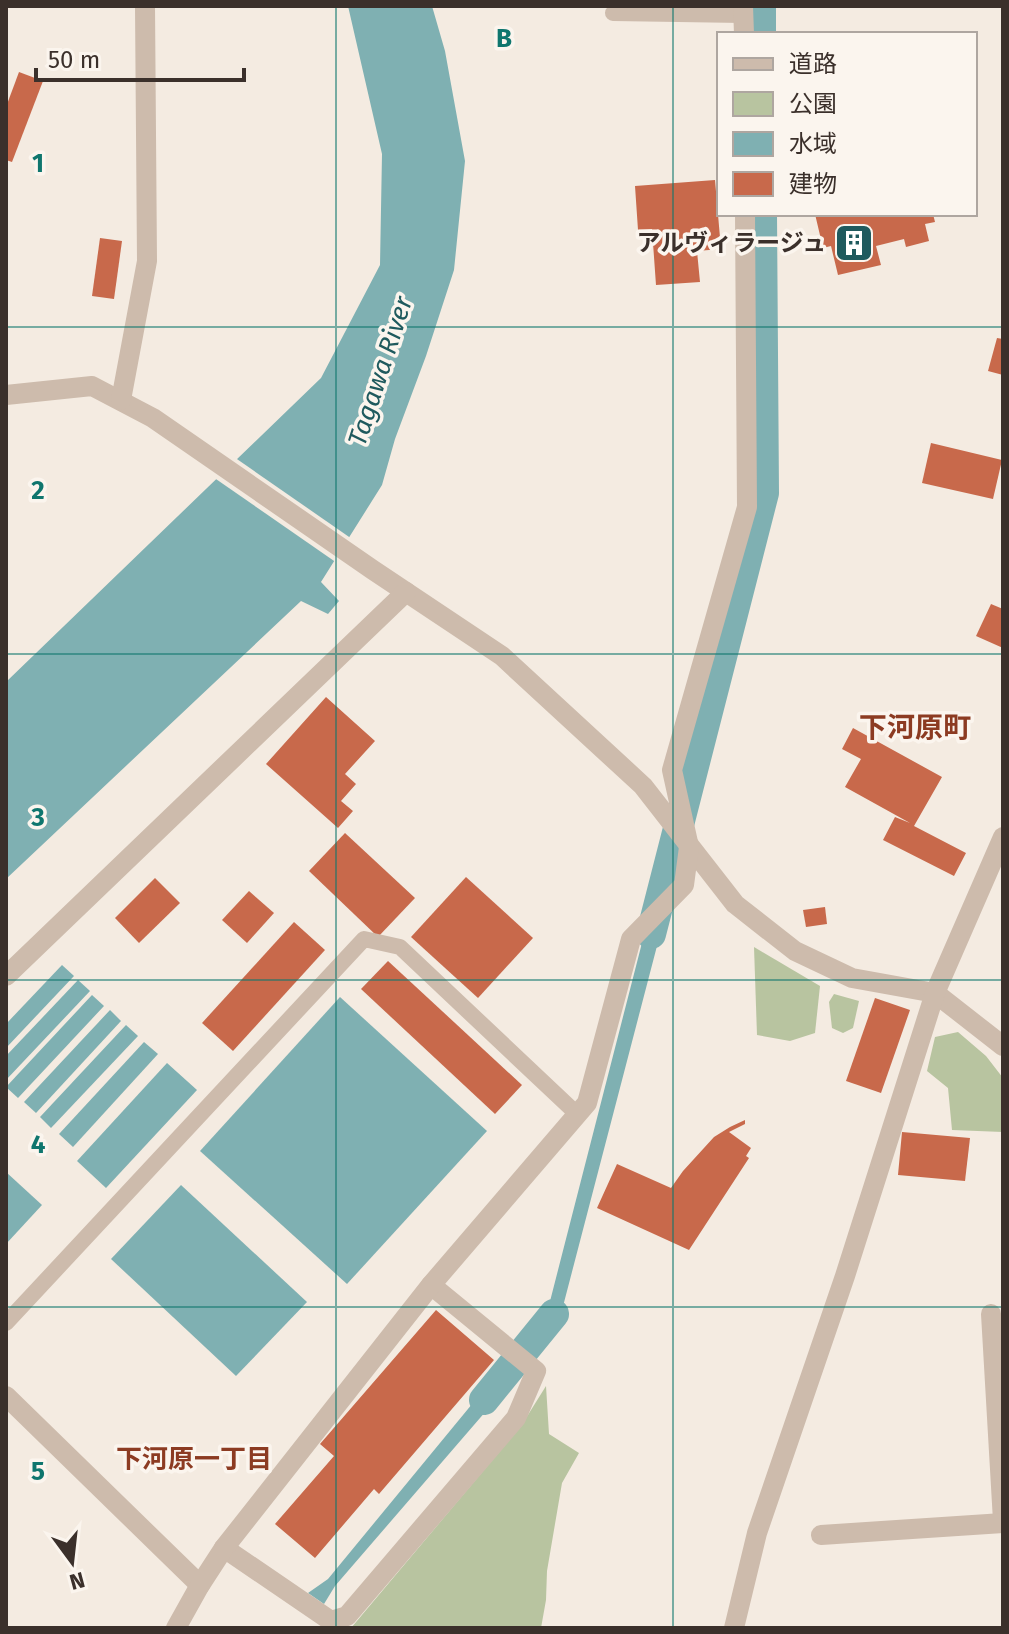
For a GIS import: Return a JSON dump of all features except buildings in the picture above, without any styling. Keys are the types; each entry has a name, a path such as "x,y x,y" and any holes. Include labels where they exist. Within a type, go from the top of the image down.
{"street":[{"path":"121,400 147,261 145,6"},
{"path":"176,1628 224,1548 431,1285 587,1103 631,939 684,885 689,847 672,770 747,507 745,216"},
{"path":"6,395 92,386 196,446 502,656 643,786 735,904 795,951 852,978 935,993 1003,1046"},
{"path":"6,976 406,592"},
{"path":"734,1628 757,1533 845,1276 935,993 1003,837"},
{"path":"224,1548 331,1621 347,1616 516,1418 536,1371 431,1285"},
{"path":"821,1535 1003,1522 991,1314"},
{"path":"6,1396 200,1585"}],"lane":[{"path":"613,13 743,18"},
{"path":"6,1323 364,939 400,947 577,1114"}],"green space":[{"path":"754,947 820,986 815,1033 790,1041 757,1035"},
{"path":"834,994 859,1001 853,1028 843,1033 832,1028 829,1002"},
{"path":"958,1032 986,1056 1003,1078 1003,1132 952,1130 948,1088 927,1071 935,1037"},
{"path":"546,1386 549,1434 579,1453 562,1483 541,1628 351,1628 521,1426"}],"water":[{"name":"Tagawa River","path":"348,6 432,6 445,51 465,161 454,270 382,485 321,582 339,601 328,614 301,601 6,879 6,682 321,378 380,265 382,154"},
{"path":"663,923 561,1314 534,1352 525,1343 547,1313 644,935"},
{"path":"62,965 74,976 6,1048 6,1024"},
{"path":"78,980 90,991 6,1080 6,1056"},
{"path":"92,995 104,1006 18,1098 6,1087"},
{"path":"340,997 487,1131 347,1284 200,1151"},
{"path":"110,1010 121,1021 36,1113 24,1102"},
{"path":"126,1025 138,1036 51,1128 40,1117"},
{"path":"144,1042 158,1054 73,1147 59,1134"},
{"path":"167,1063 197,1090 106,1188 77,1161"},
{"path":"6,1172 42,1205 6,1244"},
{"path":"181,1185 307,1302 236,1376 111,1259"},
{"path":"505,1364 518,1374 335,1586 324,1604 308,1593 328,1579"}],"pier":[{"path":"234,457 352,539 337,563 213,477"}],"waterway":[{"path":"761,6 761,32"},
{"path":"651,934 764,493 762,216"},
{"path":"484,1400 554,1314"}],"place":[{"name":"アルヴィラージュ","path":"854,243"}],"district":[{"name":"下河原町","path":"915,727"},
{"name":"下河原一丁目","path":"194,1459"}]}
